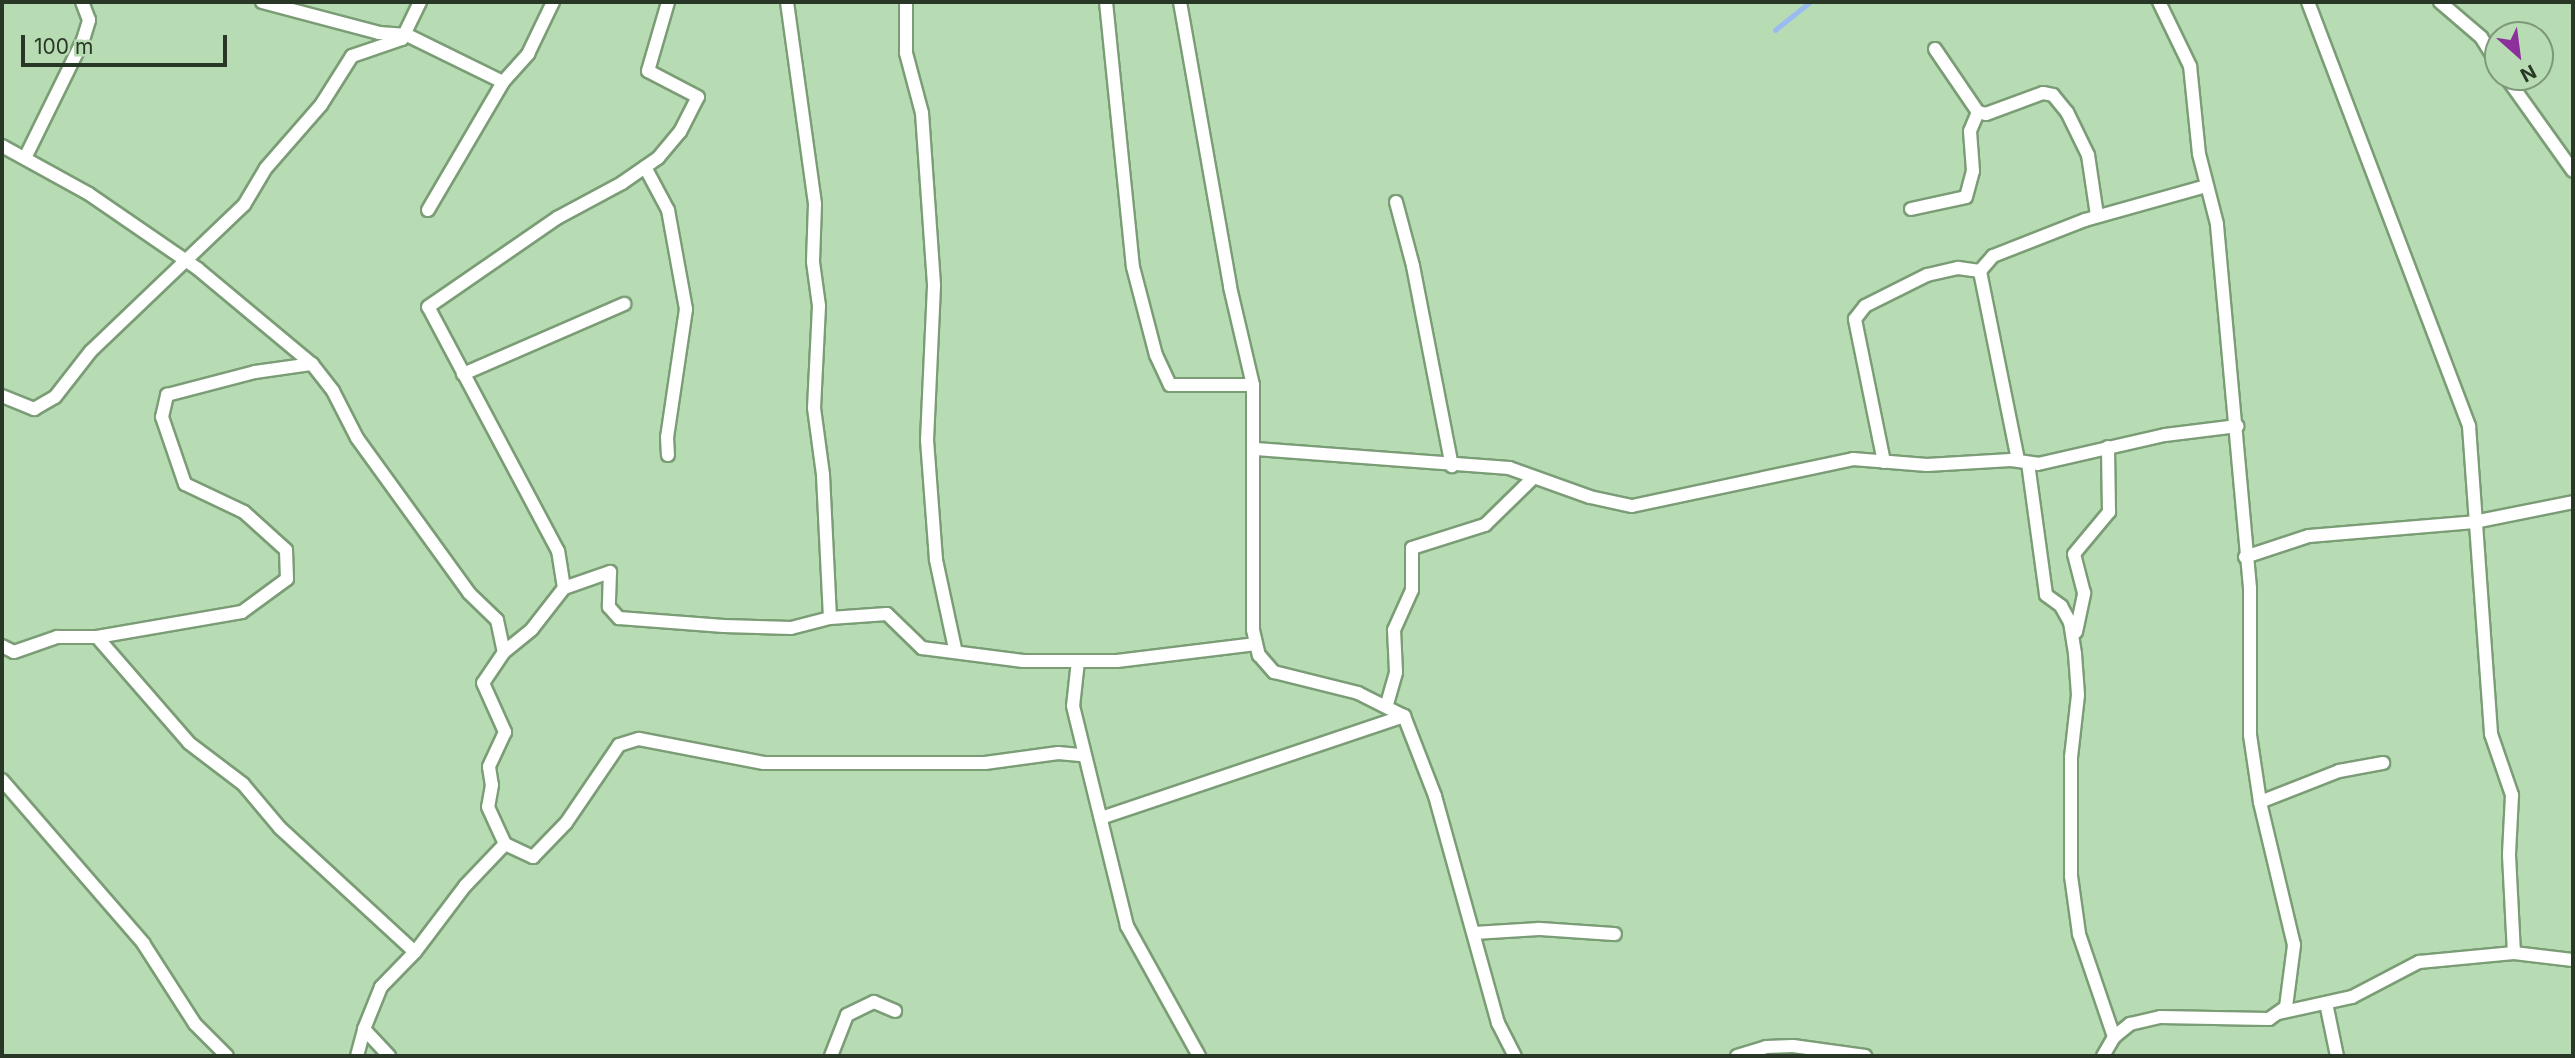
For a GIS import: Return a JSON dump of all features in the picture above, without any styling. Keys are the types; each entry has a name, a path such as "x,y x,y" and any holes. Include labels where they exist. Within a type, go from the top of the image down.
{"street":[{"path":"25,158 83,40 89,20 82,2"},
{"path":"262,2 379,33 407,35 503,82"},
{"path":"2,396 34,409 55,397 91,351 183,258 244,205 266,168 321,106 352,56 407,35 420,2"},
{"path":"428,210 503,82 528,54 553,2"},
{"path":"564,587 558,551 428,307 557,218 645,167 680,132 698,97 648,71 668,2"},
{"path":"787,2 815,204 813,262 819,306 814,408 823,475 830,618"},
{"path":"906,2 906,52 922,113 934,286 927,440 936,560 955,649"},
{"path":"1106,2 1133,267 1156,355 1170,384 1253,385"},
{"path":"1180,2 1230,287 1253,385 1250,401 1256,449 1252,585 1256,644 1264,665 1274,672 1387,704 1404,716 1421,753 1498,1023 1516,1056"},
{"path":"2159,2 2190,66 2206,186 2217,224 2250,589 2247,701 2260,802 2294,945 2289,996 2278,1013"},
{"path":"2308,2 2469,426 2473,522 2487,635 2491,734 2512,795 2509,855 2515,953"},
{"path":"2440,2 2484,42"},
{"path":"1935,49 1978,111 1986,114 2043,93 2053,95 2067,111 2088,155 2097,215"},
{"path":"2515,91 2545,137 2573,171"},
{"path":"1911,209 1966,197 1973,172 1970,131 1978,111"},
{"path":"2,145 89,194 183,258 312,364 333,391 357,439 469,593 497,620 504,652"},
{"path":"645,167 668,210 686,309 667,437 668,455"},
{"path":"1980,271 1993,256 2097,215 2206,186"},
{"path":"1396,202 1413,266 1452,466"},
{"path":"1884,462 1855,319 1864,306 1927,275 1958,268 1980,271"},
{"path":"1980,271 2023,462 2046,595 2061,606 2070,622 2078,695 2071,757 2071,876 2079,934 2114,1037"},
{"path":"464,374 624,304"},
{"path":"2,646 15,652 57,637 97,638 242,612 287,579 286,550 244,512 185,484 162,417 167,395 255,372 312,364"},
{"path":"1256,449 1452,466 1509,468 1533,478 1632,506 1789,470 1853,459 1961,466 2023,462 2237,426"},
{"path":"2075,654 2084,593 2074,554 2109,512 2108,447"},
{"path":"1387,704 1396,672 1394,630 1412,590 1412,548 1485,525 1533,478"},
{"path":"2245,557 2309,536 2473,522 2572,505"},
{"path":"1083,755 1058,753 985,763 764,764 639,738 619,745 566,822 533,857 505,844 488,807 489,767 505,732 483,683 504,652 532,629 564,587 610,572 609,607 619,618 791,628 830,618 887,614 922,648 955,649 1023,661 1078,662 1209,653 1256,644"},
{"path":"97,638 189,743 243,784 280,828 415,952"},
{"path":"1078,662 1073,706 1127,926 1199,1056"},
{"path":"1101,818 1404,716"},
{"path":"2260,802 2339,771 2383,763"},
{"path":"2,780 143,943 195,1024 227,1056"},
{"path":"357,1056 364,1029 381,987 415,952 465,886 505,844"},
{"path":"1474,933 1539,929 1615,934"},
{"path":"2103,1056 2114,1037 2130,1024 2160,1017 2258,1020 2352,997 2419,962 2515,953 2573,960"},
{"path":"831,1056 847,1015 874,1002 895,1011"},
{"path":"2326,1003 2337,1056"},
{"path":"364,1029 389,1056"},
{"path":"1737,1056 1766,1047 1793,1046 1865,1056"}],"waterway":[{"path":"1775,30 1810,2"}]}
